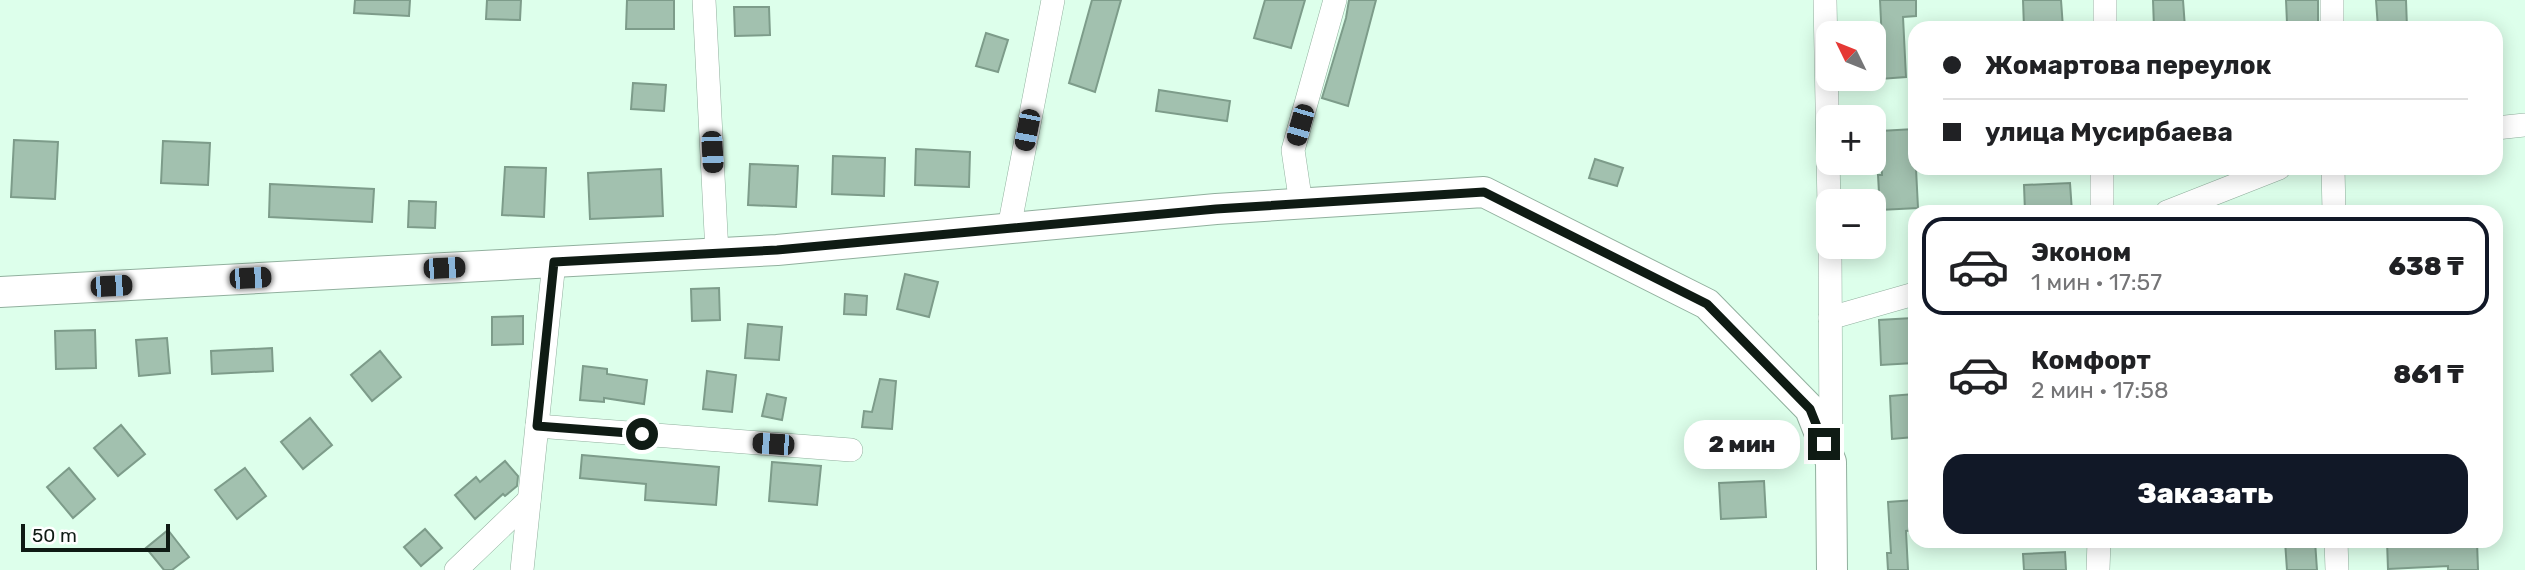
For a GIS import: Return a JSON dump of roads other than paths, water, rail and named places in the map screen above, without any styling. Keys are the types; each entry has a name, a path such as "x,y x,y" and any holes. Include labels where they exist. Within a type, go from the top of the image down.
{"street":[{"path":"704,0 718,253"},
{"path":"1009,228 1053,0"},
{"path":"1301,204 1293,150 1335,0"},
{"path":"1825,0 1829,189"},
{"path":"2105,0 2105,21"},
{"path":"2332,0 2332,21"},
{"path":"2503,127 2525,125"},
{"path":"2102,175 2102,205"},
{"path":"2185,205 2261,175"},
{"path":"2333,175 2334,205"},
{"path":"0,293 718,253 1216,209 1484,192 1707,304 1810,409 1831,461"},
{"path":"1830,259 1832,570"},
{"path":"522,570 554,262"},
{"path":"1830,318 1908,296"},
{"path":"537,426 851,450"},
{"path":"457,570 529,500"},
{"path":"2098,570 2099,548"},
{"path":"2336,548 2337,570"}]}
